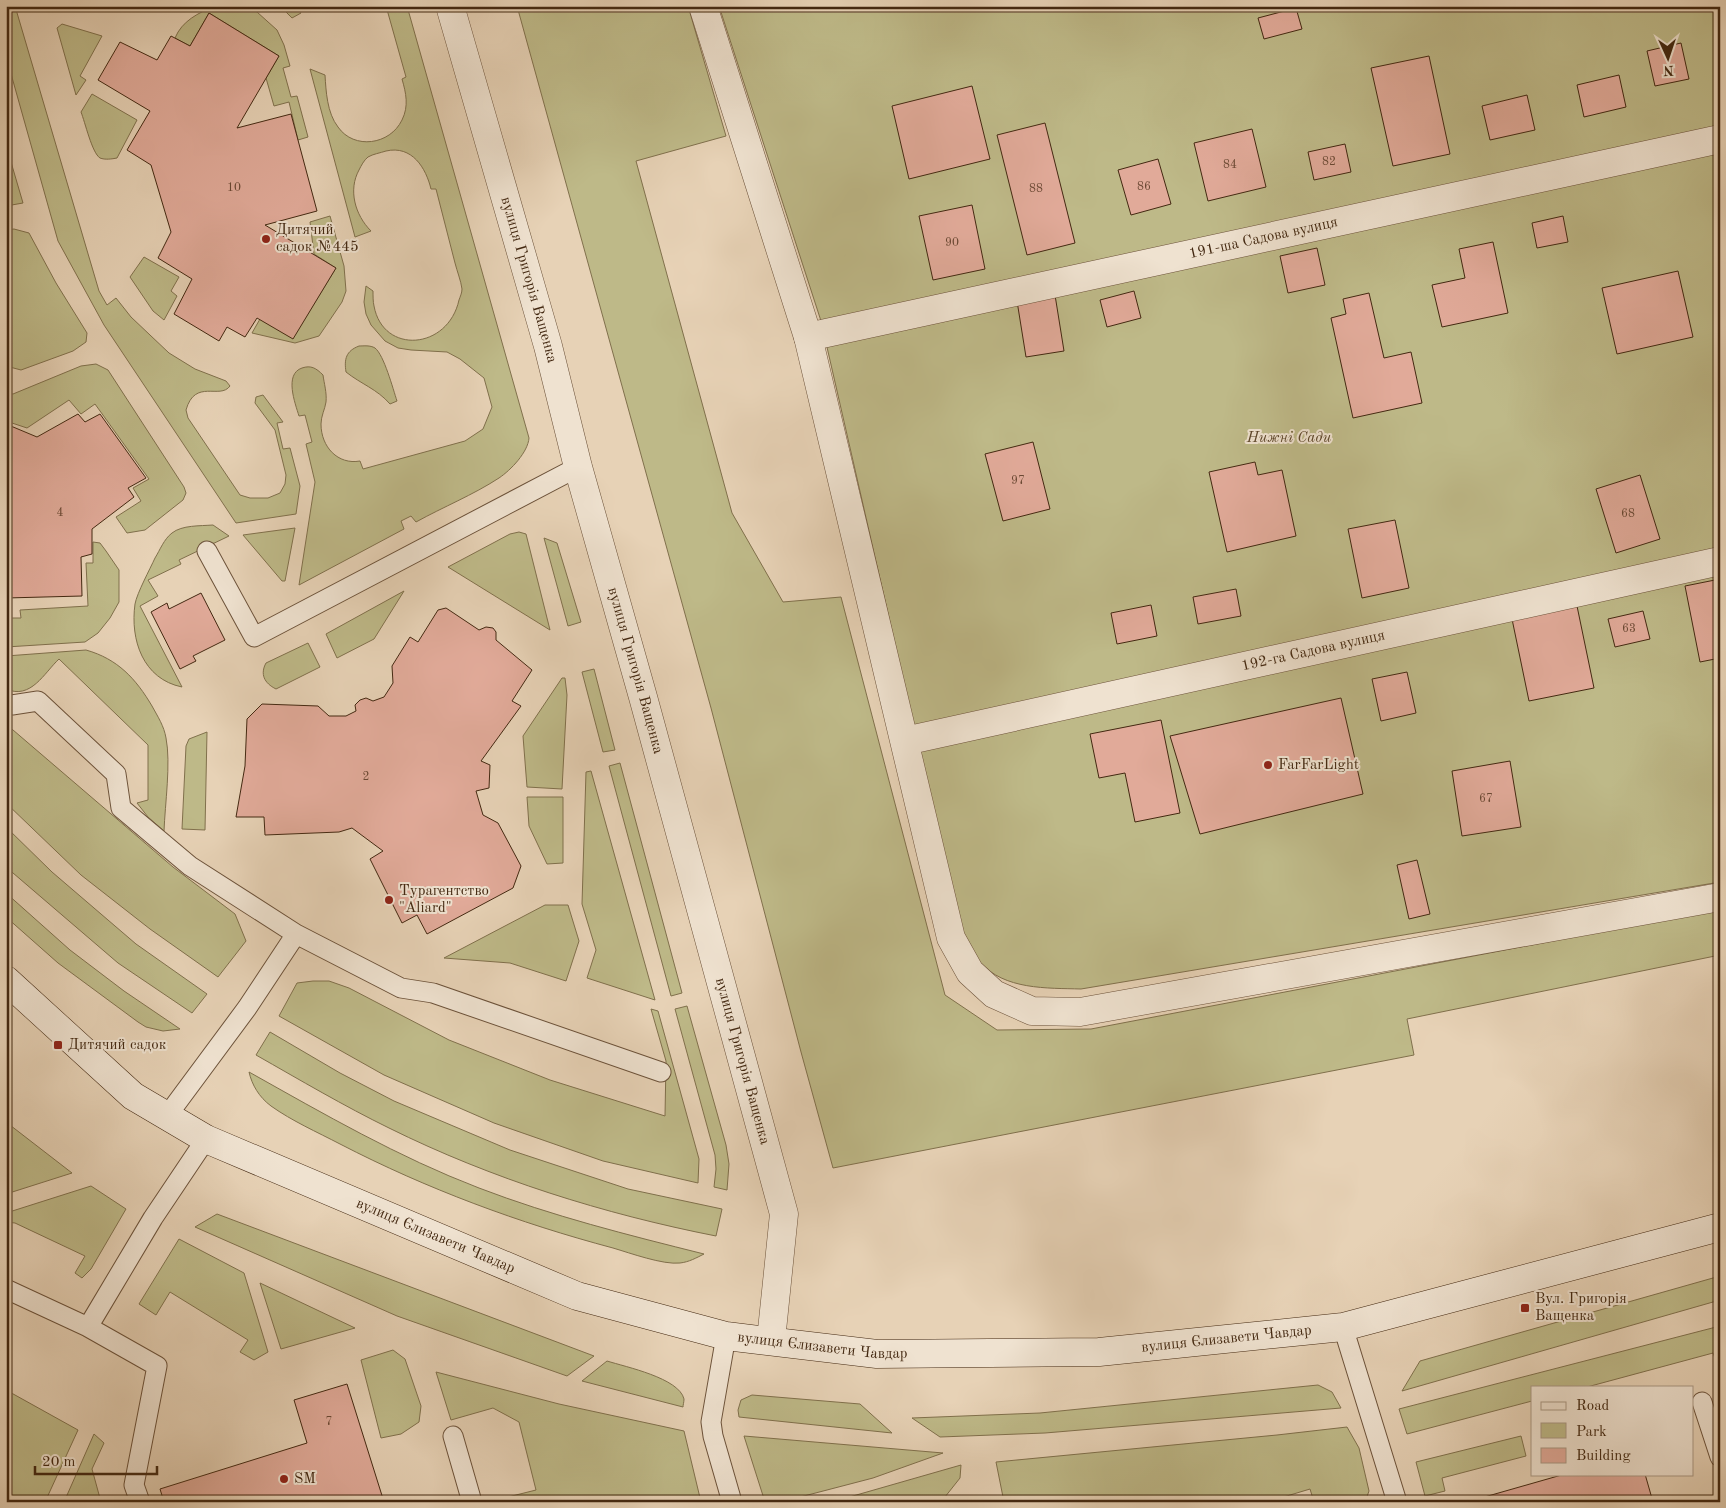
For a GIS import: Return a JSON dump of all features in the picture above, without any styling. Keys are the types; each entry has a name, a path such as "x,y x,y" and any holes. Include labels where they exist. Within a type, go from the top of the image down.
{"street":[{"name":"вулиця Григорія Ващенка","path":"450,6 545,336 578,467 643,697 784,1214 772,1340"},
{"path":"703,6 808,337 951,938 970,972 994,994 1032,1011 1080,1012 1720,897"},
{"name":"191-ша Садова вулиця","path":"808,337 1720,140"},
{"name":"192-га Садова вулиця","path":"905,741 1720,561"},
{"name":"вулиця Єлизавети Чавдар","path":"6,980 133,1096 206,1138 577,1296 726,1336 772,1340 876,1354 1099,1352 1343,1327 1720,1226"}],"lane":[{"path":"207,551 254,637 578,467"},
{"path":"6,703 38,701 116,774 121,808 190,866 296,934 401,988 433,993 661,1072"},
{"path":"167,1116 247,1008 296,934"},
{"path":"88,1327 153,1218 206,1138"},
{"path":"6,1289 88,1327 158,1366 134,1484 140,1502"},
{"path":"1343,1327 1397,1502"},
{"path":"726,1336 711,1422 713,1436 732,1502"},
{"path":"1702,1402 1720,1457"},
{"path":"453,1436 472,1502"}],"green space":[{"path":"6,6 15,6 99,291 107,305 116,298 131,317 169,353 195,369 226,381 230,386 226,390 201,392 195,395 190,400 186,410 188,418 240,495 250,498 268,498 280,493 285,484 286,475 275,430 255,403 256,397 263,395 283,422 277,423 283,449 290,448 300,486 296,514 236,523 104,325 58,241 6,56"},
{"path":"69,6 135,6 119,10 102,11"},
{"path":"215,6 243,6 257,12 277,30 290,66 283,68 291,97 297,96 308,137 298,140 289,102 274,106 266,78 279,56 209,13 190,46 175,38 191,18"},
{"path":"284,6 297,6 301,13 292,18 285,11"},
{"path":"386,6 407,6 529,438 526,449 518,460 499,478 416,522 411,516 401,521 404,529 299,585 315,482 306,444 312,442 305,415 299,416 293,397 292,382 293,376 297,371 305,367 311,367 323,375 326,399 321,424 324,440 332,453 352,462 360,461 363,469 465,441 483,429 492,407 484,378 460,359 447,352 398,348 385,341 371,325 366,314 364,302 366,286 373,291 374,306 380,322 390,333 402,339 416,340 430,337 442,329 453,317 462,290 436,189 431,189 426,173 416,160 403,151 386,151 370,156 360,168 354,186 355,202 361,218 371,231 355,237 310,69 325,75 331,115 345,134 353,139 372,142 389,135 402,120 406,110 405,89 402,79 406,77"},
{"path":"517,6 688,6 726,136 636,161 732,513 783,602 841,597 945,995 997,1030 1091,1029 1720,909 1720,955 1407,1019 1414,1055 833,1168 711,708"},
{"name":"Нижні Сади","path":"719,6 1720,6 1720,882 1081,989 1027,986 1001,978 990,971 977,958 960,928 821,321"},
{"path":"62,24 102,36 80,76 86,80 76,95 57,28"},
{"path":"92,94 137,120 117,158 100,158 92,144 81,112"},
{"path":"6,145 23,203 6,206"},
{"path":"330,216 344,266 346,291 342,302 319,336 295,343 252,333 260,319 293,338 336,268 314,254 310,222"},
{"path":"14,229 29,233 56,283 87,333 86,342 73,351 21,370 6,366 6,230"},
{"path":"144,257 179,277 171,291 177,296 164,320 153,311 130,277"},
{"path":"359,346 371,346 378,352 388,373 397,401 390,404 380,394 346,372 345,363 347,356 351,350"},
{"path":"96,364 108,370 184,487 186,493 183,500 145,530 127,533 116,517 141,501 133,488 149,479 95,404 81,414 69,400 27,428 6,421 6,393 13,394 81,366"},
{"path":"213,525 229,536 179,560 181,564 148,580 158,596 140,606 182,687 169,683 158,676 142,656 137,644 135,631 135,604 155,558 169,535 176,530 186,527"},
{"path":"295,528 285,581 282,581 243,535"},
{"path":"519,532 526,534 550,630 448,567 510,534"},
{"path":"544,538 557,543 581,622 568,626"},
{"path":"93,542 100,543 119,570 119,602 110,618 98,633 85,642 6,647 6,618 21,618 20,610 88,606 86,563 93,563"},
{"path":"404,591 374,639 337,658 326,634"},
{"path":"308,643 320,667 276,689 266,681 263,671 266,663"},
{"path":"86,650 108,659 133,679 146,696 162,726 166,738 168,759 164,831 148,817 137,803 148,800 148,745 59,659 30,688 23,691 6,689 6,656"},
{"path":"594,669 615,750 603,752 582,672"},
{"path":"562,678 565,678 567,695 562,789 527,787 523,736"},
{"path":"6,724 173,867 235,914 246,941 218,977 150,929 81,875 6,803"},
{"path":"207,732 205,830 182,829 186,746 189,739"},
{"path":"620,763 682,993 671,996 609,766"},
{"path":"591,771 655,1000 587,978 596,950 582,904 586,772"},
{"path":"527,797 563,797 563,863 547,864 529,826"},
{"path":"6,827 52,872 136,944 207,994 192,1013 118,963 6,867"},
{"path":"6,893 70,950 124,991 180,1029 163,1031 146,1027 58,963 6,917"},
{"path":"545,905 568,905 579,941 566,981 510,963 444,958"},
{"path":"329,981 349,988 449,1040 550,1080 665,1116 666,1061 651,1009 658,1011 699,1159 698,1183 603,1161 494,1123 384,1075 279,1016 297,983"},
{"path":"687,1006 726,1145 729,1164 727,1190 714,1187 715,1155 675,1009"},
{"path":"270,1032 340,1073 394,1101 510,1150 628,1189 722,1209 716,1236 590,1206 508,1179 428,1146 355,1111 256,1055"},
{"path":"249,1072 390,1149 479,1188 562,1216 704,1254 680,1263 656,1260 543,1228 474,1204 406,1176 305,1126 279,1111 260,1095 252,1082"},
{"path":"6,1122 72,1173 6,1194"},
{"path":"91,1186 126,1209 91,1269 82,1278 75,1273 85,1256 15,1223 6,1222 6,1213"},
{"path":"217,1214 594,1356 567,1376 397,1316 195,1227"},
{"path":"179,1239 244,1273 268,1352 254,1360 240,1352 248,1340 170,1292 156,1315 139,1304"},
{"path":"1720,1276 1720,1300 1402,1391 1420,1361"},
{"path":"260,1283 355,1328 281,1349"},
{"path":"1720,1326 1720,1371 1713,1353 1591,1386 1531,1386 1531,1401 1407,1434 1399,1409"},
{"path":"393,1350 405,1359 421,1406 419,1422 401,1434 381,1438 361,1360"},
{"path":"607,1361 651,1374 673,1385 684,1399 683,1407 582,1381"},
{"path":"436,1372 559,1404 684,1431 701,1502 496,1502 496,1500 536,1490 519,1422 493,1408 451,1420"},
{"path":"1318,1385 1332,1392 1341,1408 1045,1433 940,1437 912,1418 1040,1413"},
{"path":"6,1390 78,1430 45,1502 6,1502"},
{"path":"752,1395 860,1404 892,1433 739,1417 738,1410 741,1400"},
{"path":"1347,1427 1359,1448 1369,1491 1365,1502 1314,1502 1310,1489 1267,1502 1004,1502 996,1462 1277,1435"},
{"path":"94,1434 104,1443 92,1469 101,1502 64,1502"},
{"path":"744,1436 943,1453 873,1478 781,1502 765,1502"},
{"path":"1521,1436 1526,1456 1442,1478 1445,1491 1425,1496 1416,1462"},
{"path":"961,1465 960,1478 941,1502 832,1502"}],"building":[{"path":"1296,8 1302,29 1264,39 1258,18"},
{"path":"209,13 279,56 237,128 291,114 317,211 265,225 336,268 293,339 257,318 245,337 227,327 219,341 174,314 192,279 158,258 171,232 151,165 127,150 150,111 98,80 120,42 157,60 171,36 190,46"},
{"path":"1681,43 1689,79 1655,86 1647,51"},
{"path":"1429,56 1450,154 1393,166 1371,68"},
{"path":"1619,75 1626,107 1584,117 1577,85"},
{"path":"972,86 990,159 909,179 892,106"},
{"path":"1527,95 1535,130 1490,140 1482,106"},
{"path":"1045,123 1075,243 1027,255 997,135"},
{"path":"1252,129 1266,187 1208,201 1194,143"},
{"path":"1345,144 1351,172 1314,180 1308,152"},
{"path":"1158,159 1171,204 1131,215 1118,170"},
{"path":"972,205 985,269 933,280 919,216"},
{"path":"1563,216 1568,242 1537,248 1532,223"},
{"path":"1493,242 1508,313 1442,327 1432,285 1465,278 1459,249"},
{"path":"1317,248 1325,285 1288,293 1280,256"},
{"path":"1678,271 1693,337 1617,354 1602,288"},
{"path":"1134,291 1141,318 1107,327 1100,300"},
{"path":"1369,293 1384,358 1411,352 1422,403 1353,418 1331,318 1346,314 1343,299"},
{"path":"1055,295 1064,351 1026,357 1017,301"},
{"path":"78,414 85,422 100,414 146,478 128,488 134,497 92,529 92,554 81,557 82,596 6,598 6,424 37,437"},
{"path":"1033,442 1050,509 1003,521 985,454"},
{"path":"1255,462 1258,475 1282,470 1296,536 1227,552 1209,472"},
{"path":"1640,475 1660,539 1616,553 1596,489"},
{"path":"1395,520 1409,588 1362,598 1348,529"},
{"path":"1720,579 1720,658 1700,662 1685,586"},
{"path":"1236,589 1241,616 1198,624 1193,597"},
{"path":"201,593 225,640 193,656 196,661 180,669 151,612 167,603 169,609"},
{"path":"1151,605 1157,636 1117,644 1111,613"},
{"path":"1577,606 1594,688 1529,701 1512,619"},
{"path":"446,608 479,630 486,627 493,628 496,632 496,640 532,670 512,701 521,706 481,761 490,765 489,788 476,791 483,815 498,823 521,866 513,888 427,934 417,915 402,923 370,859 383,851 352,828 339,832 265,835 264,817 236,817 245,766 247,719 262,704 318,706 329,716 346,716 356,711 355,705 360,700 366,698 373,701 384,697 393,683 392,666 410,637 418,642 438,610"},
{"path":"1643,611 1650,639 1615,647 1608,619"},
{"path":"1407,672 1416,713 1381,721 1372,679"},
{"name":"FarFarLight","path":"1341,698 1363,794 1200,834 1170,736"},
{"path":"1161,720 1180,813 1135,822 1125,773 1099,778 1090,734"},
{"path":"1510,761 1521,827 1462,836 1452,771"},
{"path":"1417,860 1430,914 1409,919 1397,865"},
{"path":"347,1384 384,1502 164,1502 160,1489 307,1443 294,1400"},
{"path":"1558,1476 1646,1476 1653,1502 1467,1502"}],"place":[{"name":"Дитячий садок №445","path":"266,239"},
{"name":"FarFarLight","path":"1268,765"},
{"name":"Турагентство \"Aliard\"","path":"389,900"},
{"name":"Дитячий садок","path":"58,1045"},
{"name":"Вул. Григорія Ващенка","path":"1525,1308"},
{"name":"SM","path":"284,1479"}]}
